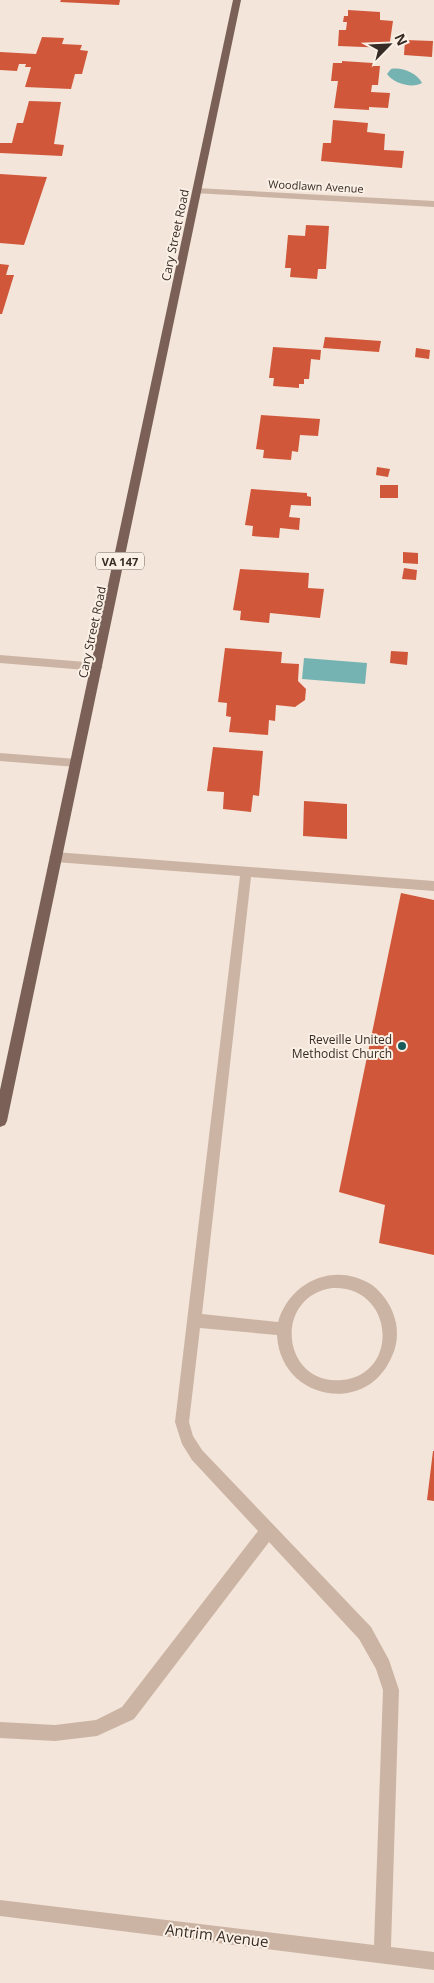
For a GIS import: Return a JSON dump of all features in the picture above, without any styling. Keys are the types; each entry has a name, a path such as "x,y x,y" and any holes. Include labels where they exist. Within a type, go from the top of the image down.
{"main road":[{"name":"Cary Street Road","path":"0,1122 55,857 98,666 237,0"}],"street":[{"name":"Woodlawn Avenue","path":"197,191 434,204"},
{"path":"0,659 98,666"},
{"path":"0,758 76,763"},
{"path":"55,857 434,886"},
{"path":"246,872 182,1422 187,1439 197,1454 267,1532 365,1633 383,1666 391,1690 382,1955"},
{"path":"341,1281 357,1286 372,1295 383,1308 390,1324 391,1341 386,1358 375,1373 360,1383 342,1387 324,1385 307,1377 293,1363 285,1347 283,1329 287,1312 296,1298 308,1288 324,1282 341,1281"},
{"path":"194,1320 283,1329"},
{"path":"0,1730 55,1733 97,1728 128,1713 267,1532"},
{"name":"Antrim Avenue","path":"0,1908 434,1961"}],"water":[{"path":"391,69 409,72 417,76 422,83 408,85 398,82 387,74"},
{"path":"304,658 367,663 365,684 302,679"}],"building":[{"path":"61,0 120,0 119,5 60,2"},
{"path":"348,10 380,12 380,20 393,21 389,48 338,46 339,30 346,30 347,22 343,22 344,16 348,16"},
{"path":"42,37 64,38 62,44 82,45 80,50 88,51 82,74 75,74 71,89 25,87 31,67 25,67 26,64 19,64 17,71 0,70 0,52 36,54"},
{"path":"405,40 433,41 432,57 404,55"},
{"path":"342,61 373,63 373,66 380,66 378,85 372,85 371,92 390,93 388,108 369,107 369,110 334,108 338,81 331,81 333,63 342,63"},
{"path":"29,101 61,102 54,144 64,145 62,156 0,153 0,143 12,143 17,123 23,123"},
{"path":"333,120 368,123 367,132 385,134 384,150 404,151 402,168 321,161 323,143 331,143"},
{"path":"0,174 47,177 24,245 0,243"},
{"path":"306,225 329,226 326,269 318,269 317,279 290,277 291,268 285,268 288,235 305,236"},
{"path":"0,264 9,265 6,275 14,275 2,314 0,314"},
{"path":"325,337 381,341 379,352 323,348"},
{"path":"273,347 321,350 320,360 311,359 309,379 304,379 304,384 299,384 299,388 273,386 274,378 269,378"},
{"path":"416,348 430,350 429,359 415,357"},
{"path":"261,415 320,419 318,436 300,435 298,452 292,451 291,460 263,458 264,450 256,449"},
{"path":"377,467 390,469 388,477 376,475"},
{"path":"380,485 398,485 398,498 380,498"},
{"path":"251,489 307,493 307,496 311,497 311,506 291,505 289,517 300,518 299,530 280,528 279,538 252,536 253,526 245,525"},
{"path":"403,552 418,553 418,564 403,563"},
{"path":"404,568 417,570 416,580 402,579"},
{"path":"240,569 309,573 308,588 324,589 320,618 270,613 269,623 240,620 241,611 233,610"},
{"path":"225,648 282,652 281,663 299,664 298,681 306,689 305,700 295,707 276,705 275,721 269,720 268,735 229,732 231,717 226,716 227,703 218,702"},
{"path":"391,651 408,652 407,665 390,663"},
{"path":"213,747 263,751 259,796 253,795 251,812 223,809 224,792 207,791"},
{"path":"304,801 347,804 347,839 303,836"},
{"name":"Reveille United Methodist Church","path":"401,893 434,900 434,1255 379,1243 385,1205 339,1192"},
{"path":"434,1451 434,1501 427,1500"}],"place":[{"name":"Reveille United Methodist Church","path":"402,1046"}]}
